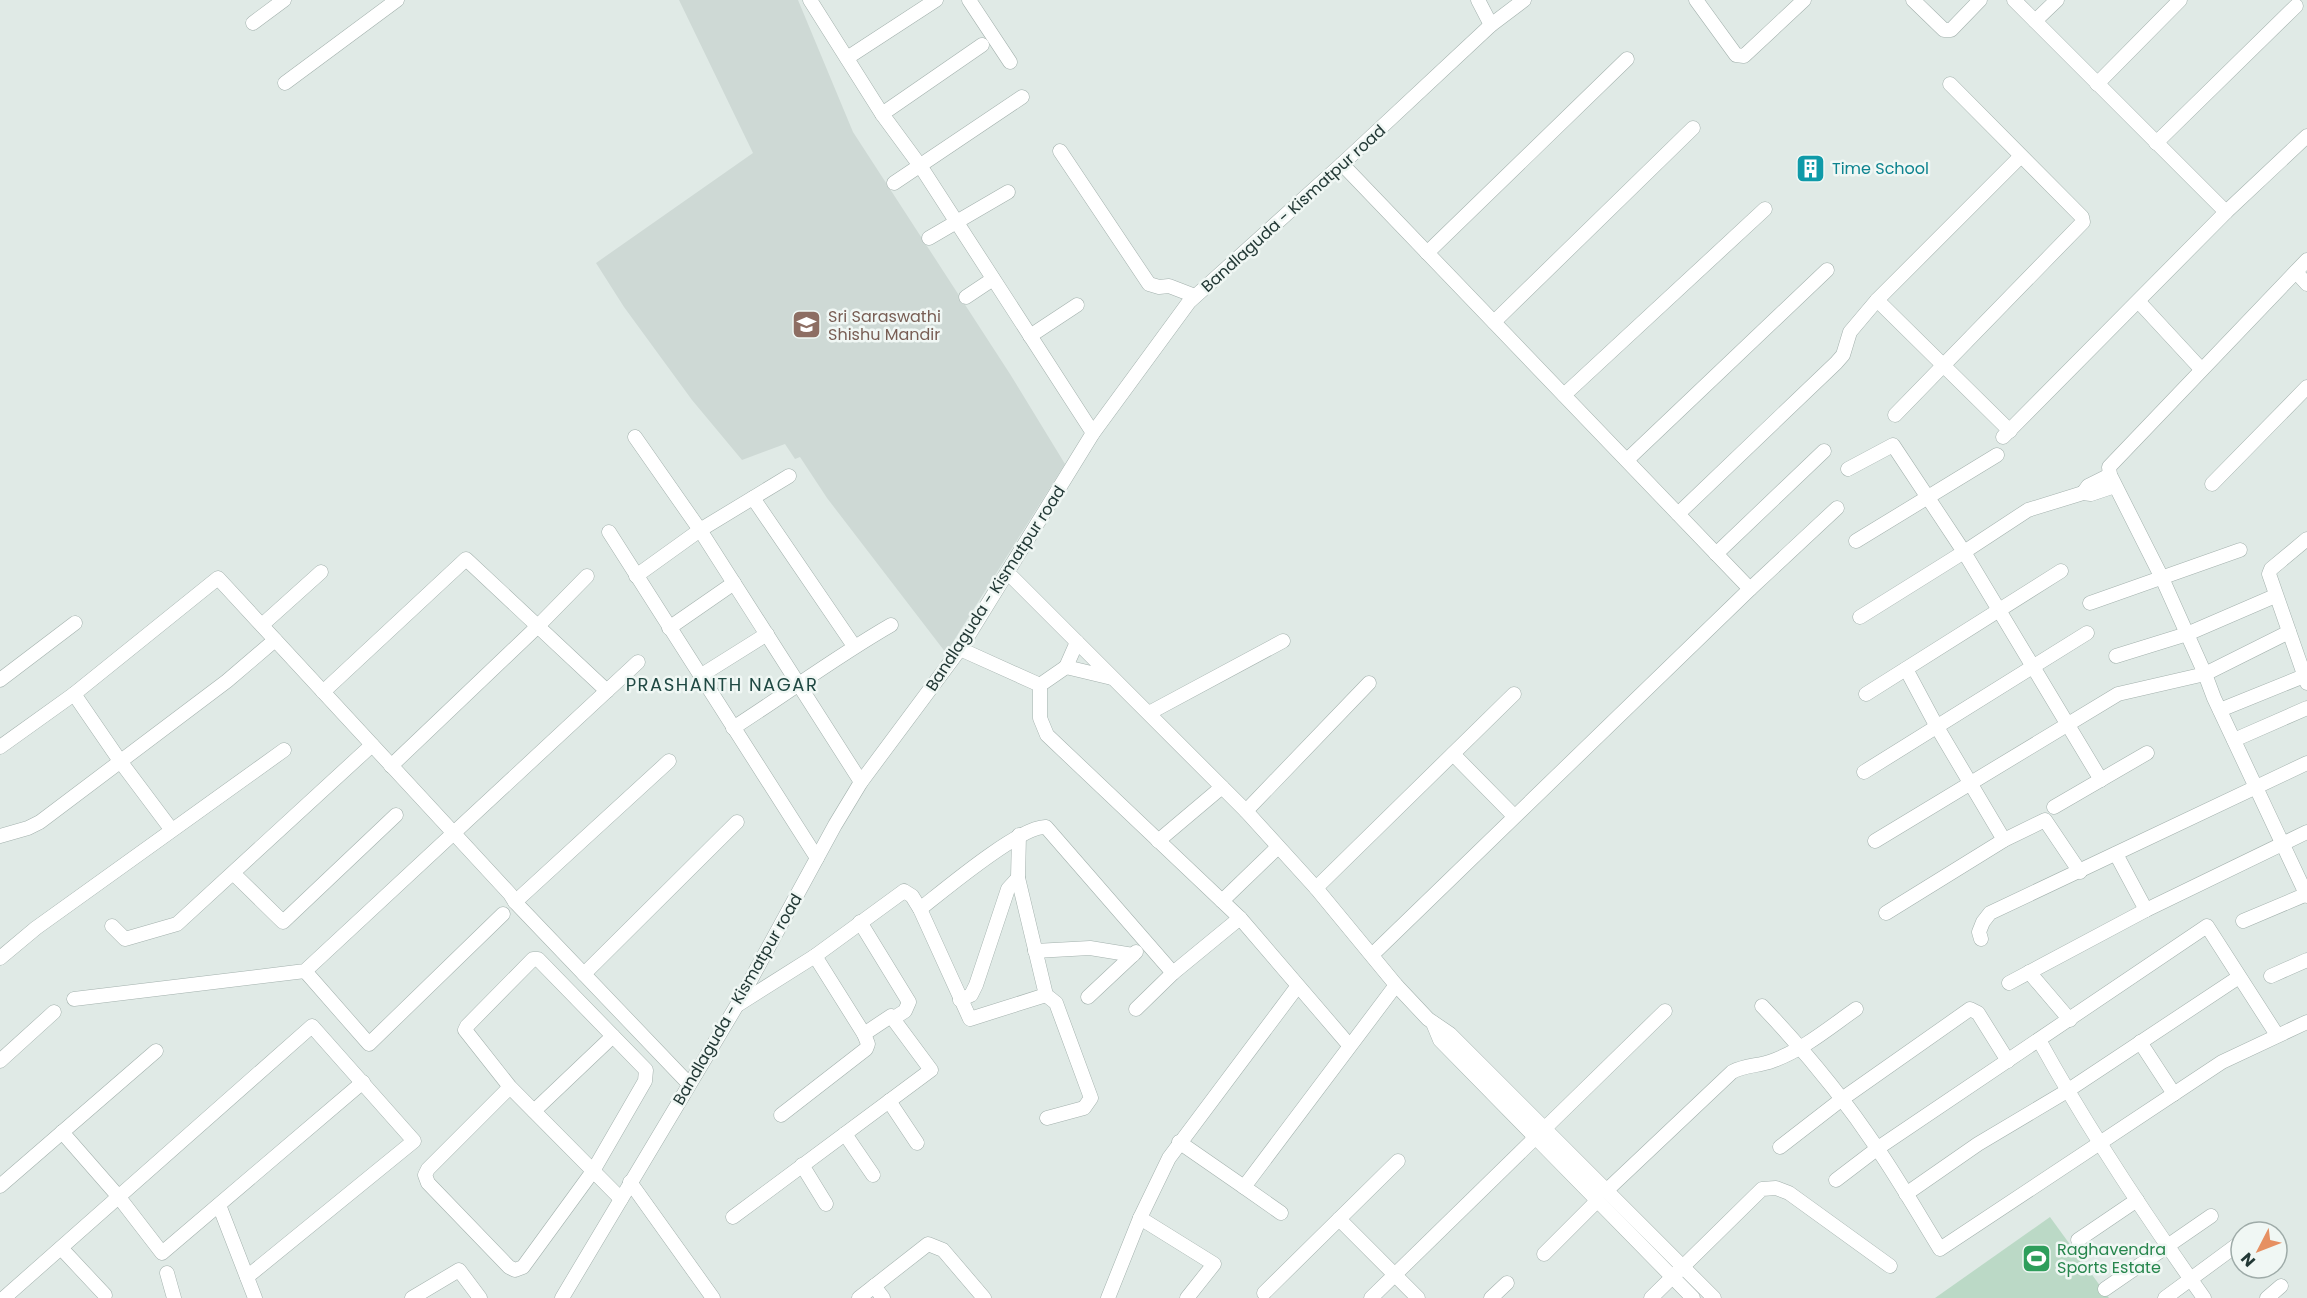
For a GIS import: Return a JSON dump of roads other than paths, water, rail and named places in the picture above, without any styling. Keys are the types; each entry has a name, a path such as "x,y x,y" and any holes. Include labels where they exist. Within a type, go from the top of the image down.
{"street":[{"path":"253,23 284,0"},
{"path":"285,83 397,0"},
{"path":"848,58 936,0"},
{"path":"969,0 1010,62"},
{"path":"1478,0 1491,25"},
{"name":"Bandlaguda - Kismatpur road","path":"562,1298 737,1005 861,782 960,648 1093,433 1189,302 1491,25 1524,0"},
{"path":"1696,0 1739,56 1744,56 1804,0"},
{"path":"1912,0 1944,30 1951,30 1980,0"},
{"path":"2014,0 2226,212"},
{"path":"2035,21 2057,0"},
{"path":"2097,84 2180,0"},
{"path":"813,1 882,114 921,167 1093,433"},
{"path":"2156,143 2296,6"},
{"path":"882,114 982,45"},
{"path":"1427,253 1627,59"},
{"path":"1894,415 2083,222 2082,217 1950,84"},
{"path":"894,183 1022,97"},
{"path":"1494,322 1693,128"},
{"path":"1877,300 2007,434 2226,212 2307,136"},
{"path":"1060,151 1149,284 1159,287 1169,286 1196,296"},
{"path":"1678,514 1836,363 1843,355 1850,332 1877,300 2020,157"},
{"path":"1342,164 1750,589"},
{"path":"929,238 1008,192"},
{"path":"1564,395 1765,209"},
{"path":"2243,921 2307,895 2220,710 2162,578 2113,480 2109,467 2307,260"},
{"path":"1627,460 1827,270"},
{"path":"2296,272 2307,284"},
{"path":"966,297 993,279"},
{"path":"2139,302 2201,369"},
{"path":"1030,336 1077,305"},
{"path":"2212,484 2305,393"},
{"path":"635,438 700,530 861,782"},
{"path":"1848,469 1893,446 1964,552 2101,780"},
{"path":"1716,554 1824,451"},
{"path":"1856,541 1997,455"},
{"path":"636,576 700,530 789,476"},
{"path":"1860,617 2028,510 2083,493 2091,495 2113,480"},
{"path":"753,498 854,646"},
{"path":"1373,954 1750,589 1837,508"},
{"path":"609,532 817,858"},
{"path":"2220,710 2306,680 2269,574 2271,568 2307,539"},
{"path":"2090,603 2241,550"},
{"path":"323,692 466,559 607,691"},
{"path":"1866,694 2061,571"},
{"path":"262,625 321,572"},
{"path":"1008,573 1246,811 1373,954 1396,985 1433,1023 1440,1040 1540,1133 1602,1196 1693,1298"},
{"path":"391,766 587,576"},
{"path":"0,747 74,694 218,578 515,902 689,1084"},
{"path":"669,628 734,583"},
{"path":"2116,656 2187,634 2275,596"},
{"path":"0,680 75,623"},
{"path":"733,728 800,685 854,646 891,625"},
{"path":"1875,842 2118,694 2205,674 2289,632"},
{"path":"1864,772 2087,633"},
{"path":"700,676 766,634"},
{"path":"0,836 40,822 227,681 275,640"},
{"path":"1149,713 1283,641"},
{"path":"1040,685 1065,667 1077,642"},
{"path":"960,648 1040,685"},
{"path":"74,999 305,971 638,662"},
{"path":"1065,667 1114,679"},
{"path":"1906,669 1937,727 2004,840"},
{"path":"1246,811 1369,683"},
{"path":"1040,685 1040,718 1047,735 1240,918 1349,1045"},
{"path":"74,694 171,829"},
{"path":"1316,888 1514,694"},
{"path":"2234,740 2307,708"},
{"path":"112,926 126,939 177,924 372,745"},
{"path":"0,958 36,928 171,829 284,750"},
{"path":"2054,807 2147,753"},
{"path":"1453,754 1514,816"},
{"path":"515,902 669,761"},
{"path":"1981,939 1979,932 1990,913 2307,763"},
{"path":"1158,841 1222,788"},
{"path":"234,874 283,922 396,815"},
{"path":"1886,913 2004,840 2045,820 2080,872"},
{"path":"584,974 736,822"},
{"path":"920,909 1019,835 1041,827 1051,830 1173,973"},
{"path":"2009,983 2145,909 2307,832"},
{"path":"1019,835 1018,878 1046,995 1056,1003 1091,1098 1084,1108 1047,1119"},
{"path":"1222,901 1278,847"},
{"path":"2116,854 2145,909"},
{"path":"960,1000 971,995 976,985 1008,889 1018,878"},
{"path":"737,1005 815,956 904,891 912,896 920,909 968,1017 973,1020 1046,995"},
{"path":"305,971 369,1044 503,915"},
{"path":"1136,1009 1173,973 1240,918"},
{"path":"860,922 909,1002 905,1011 894,1018"},
{"path":"1836,1180 1878,1148 2207,926 2277,1035"},
{"path":"1088,997 1147,942"},
{"path":"1035,951 1090,948 1133,955"},
{"path":"781,1115 866,1049 868,1044 815,956"},
{"path":"510,1087 428,1169 425,1175 428,1183 509,1267 515,1270 523,1267 592,1171 645,1081 646,1070 538,959 533,959 465,1030 510,1087 592,1171 621,1199"},
{"path":"2271,976 2307,960"},
{"path":"2029,972 2070,1020"},
{"path":"1906,1194 1978,1144 2067,1091 2239,977"},
{"path":"1245,1186 1396,985"},
{"path":"1108,1298 1140,1218 1169,1158 1297,987"},
{"path":"1762,1006 1842,1098 1878,1148 1940,1249 2222,1062 2307,1022"},
{"path":"1544,1254 1732,1072 1743,1066 1771,1061 1800,1047 1856,1009"},
{"path":"1780,1146 1842,1098 1970,1009 1978,1013 2008,1061"},
{"path":"1371,1298 1665,1011"},
{"path":"0,1061 54,1012"},
{"path":"733,1217 931,1070 891,1016 864,1034"},
{"path":"4,1298 19,1293 61,1248 118,1196 312,1026 414,1142 247,1277"},
{"path":"534,1111 613,1036"},
{"path":"2039,1040 2067,1091 2168,1247 2204,1298"},
{"path":"2140,1042 2174,1094"},
{"path":"0,1186 156,1051"},
{"path":"62,1132 118,1196 162,1253 363,1082"},
{"path":"889,1101 917,1143"},
{"path":"844,1134 873,1175"},
{"path":"1179,1142 1281,1213"},
{"path":"1264,1293 1398,1161"},
{"path":"802,1165 826,1204"},
{"path":"630,1182 713,1298"},
{"path":"1652,1298 1762,1189 1776,1188 1789,1193 1890,1266"},
{"path":"1602,1196 1683,1266 1714,1298"},
{"path":"2078,1240 2137,1200"},
{"path":"219,1205 255,1298"},
{"path":"2105,1289 2211,1216"},
{"path":"1140,1218 1214,1264 1187,1298"},
{"path":"1339,1219 1418,1298"},
{"path":"859,1298 928,1244 943,1250 984,1298"},
{"path":"61,1248 105,1295"},
{"path":"2164,1298 2229,1251"},
{"path":"412,1298 459,1270 480,1298"},
{"path":"167,1273 174,1298"},
{"path":"1491,1298 1508,1283"},
{"path":"874,1286 883,1298"},
{"path":"2266,1298 2281,1286"}],"place":[{"name":"Time School","path":"1811,168"},
{"name":"Sri Saraswathi Shishu Mandir","path":"807,325"},
{"name":"Raghavendra Sports Estate","path":"2036,1258"}],"district":[{"name":"PRASHANTH NAGAR","path":"722,685"}]}
